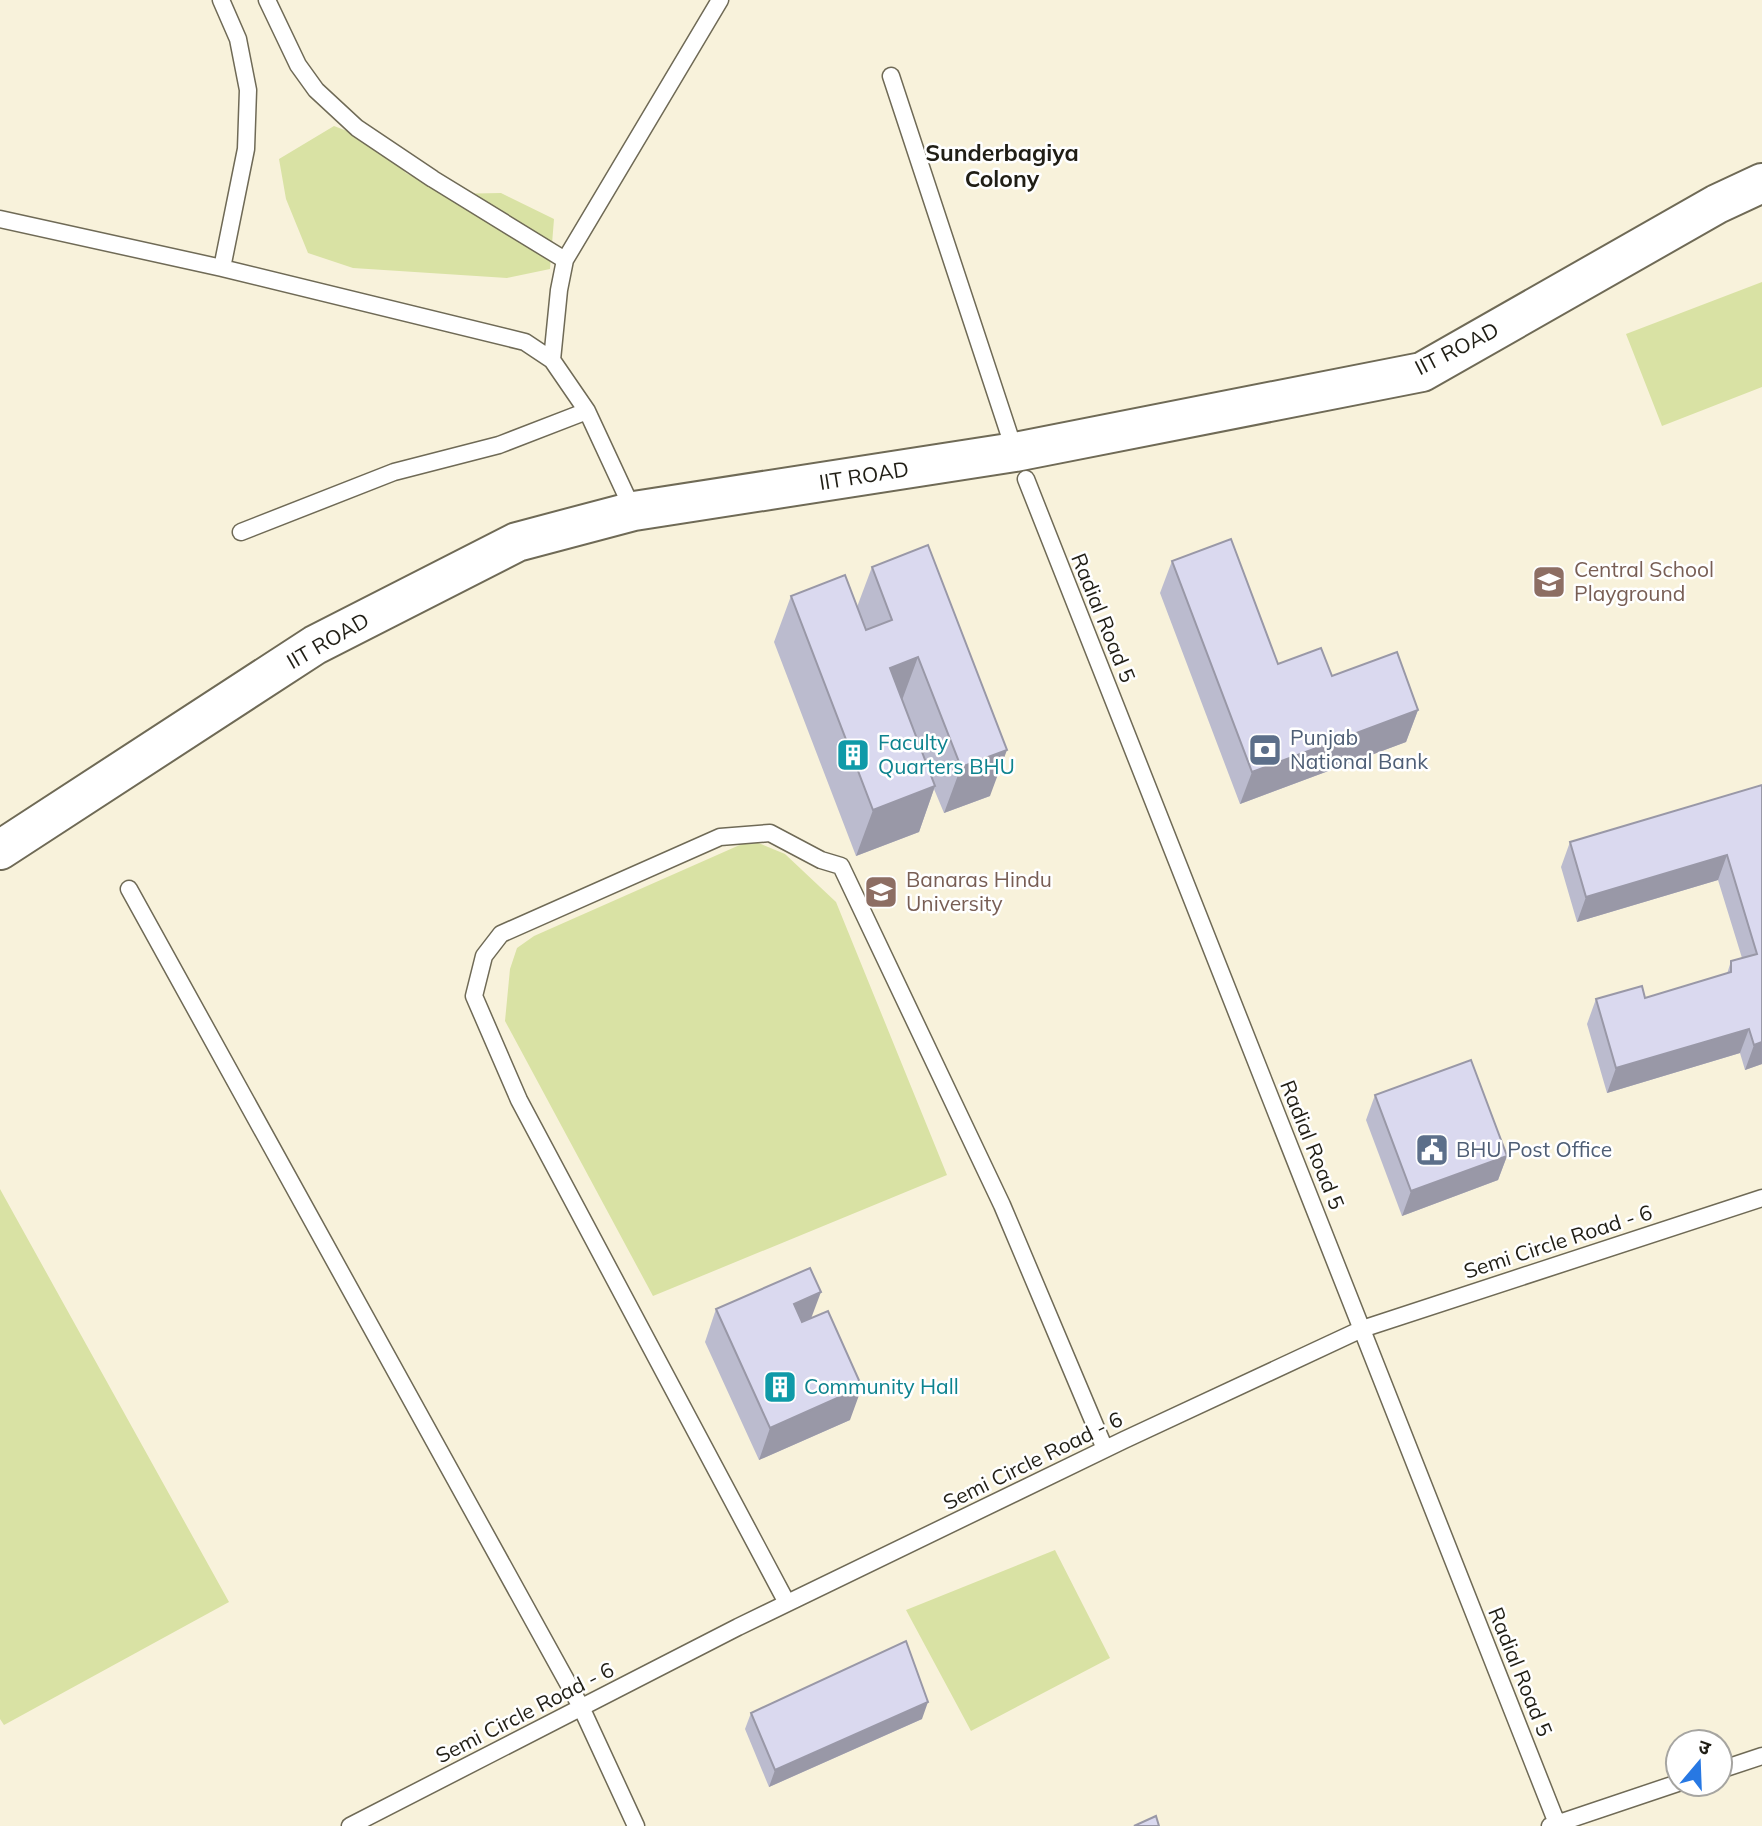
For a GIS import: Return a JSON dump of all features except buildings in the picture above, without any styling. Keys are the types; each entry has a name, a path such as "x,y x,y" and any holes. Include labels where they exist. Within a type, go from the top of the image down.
{"street":[{"name":"IIT ROAD","path":"0,850 316,645 517,542 634,512 1021,466 1422,372 1717,204 1762,183"}],"lane":[{"path":"221,0 238,39 248,90 246,149 222,268"},
{"path":"267,0 298,65 316,90 358,128 433,179 565,260"},
{"path":"552,360 558,290 565,260 720,0"},
{"name":"Radial Road 5","path":"891,76 1021,466 1555,1825"},
{"path":"0,219 222,268 525,342 552,360 587,411 634,512"},
{"path":"241,532 394,472 499,445 587,411"},
{"path":"786,1604 519,1100 479,1008 474,996 484,956 501,934 720,837 769,833 821,860 841,866 1002,1205 1105,1449"},
{"path":"129,889 581,1707 636,1826"},
{"name":"Semi Circle Road - 6","path":"350,1826 786,1604 1105,1449 1362,1329 1762,1198"},
{"path":"1734,1765 1762,1756"},
{"path":"1555,1825 1664,1788"}],"green space":[{"path":"334,126 381,144 406,173 447,194 501,193 554,219 550,269 507,278 353,268 308,253 286,199 279,159"},
{"path":"1762,282 1762,387 1662,426 1626,334"},
{"path":"751,840 785,854 836,902 947,1175 653,1296 505,1021 510,969 517,948 534,936"},
{"path":"0,1189 229,1602 4,1725 0,1719"},
{"path":"1055,1550 1110,1658 971,1731 906,1610"}],"place":[{"name":"Central School Playground","path":"1549,582"},
{"name":"Punjab National Bank","path":"1265,750"},
{"name":"Faculty Quarters BHU","path":"853,755"},
{"name":"Banaras Hindu University","path":"881,892"},
{"name":"BHU Post Office","path":"1432,1150"},
{"name":"Community Hall","path":"780,1387"}],"district":[{"name":"Sunderbagiya Colony","path":"1002,166"}]}
